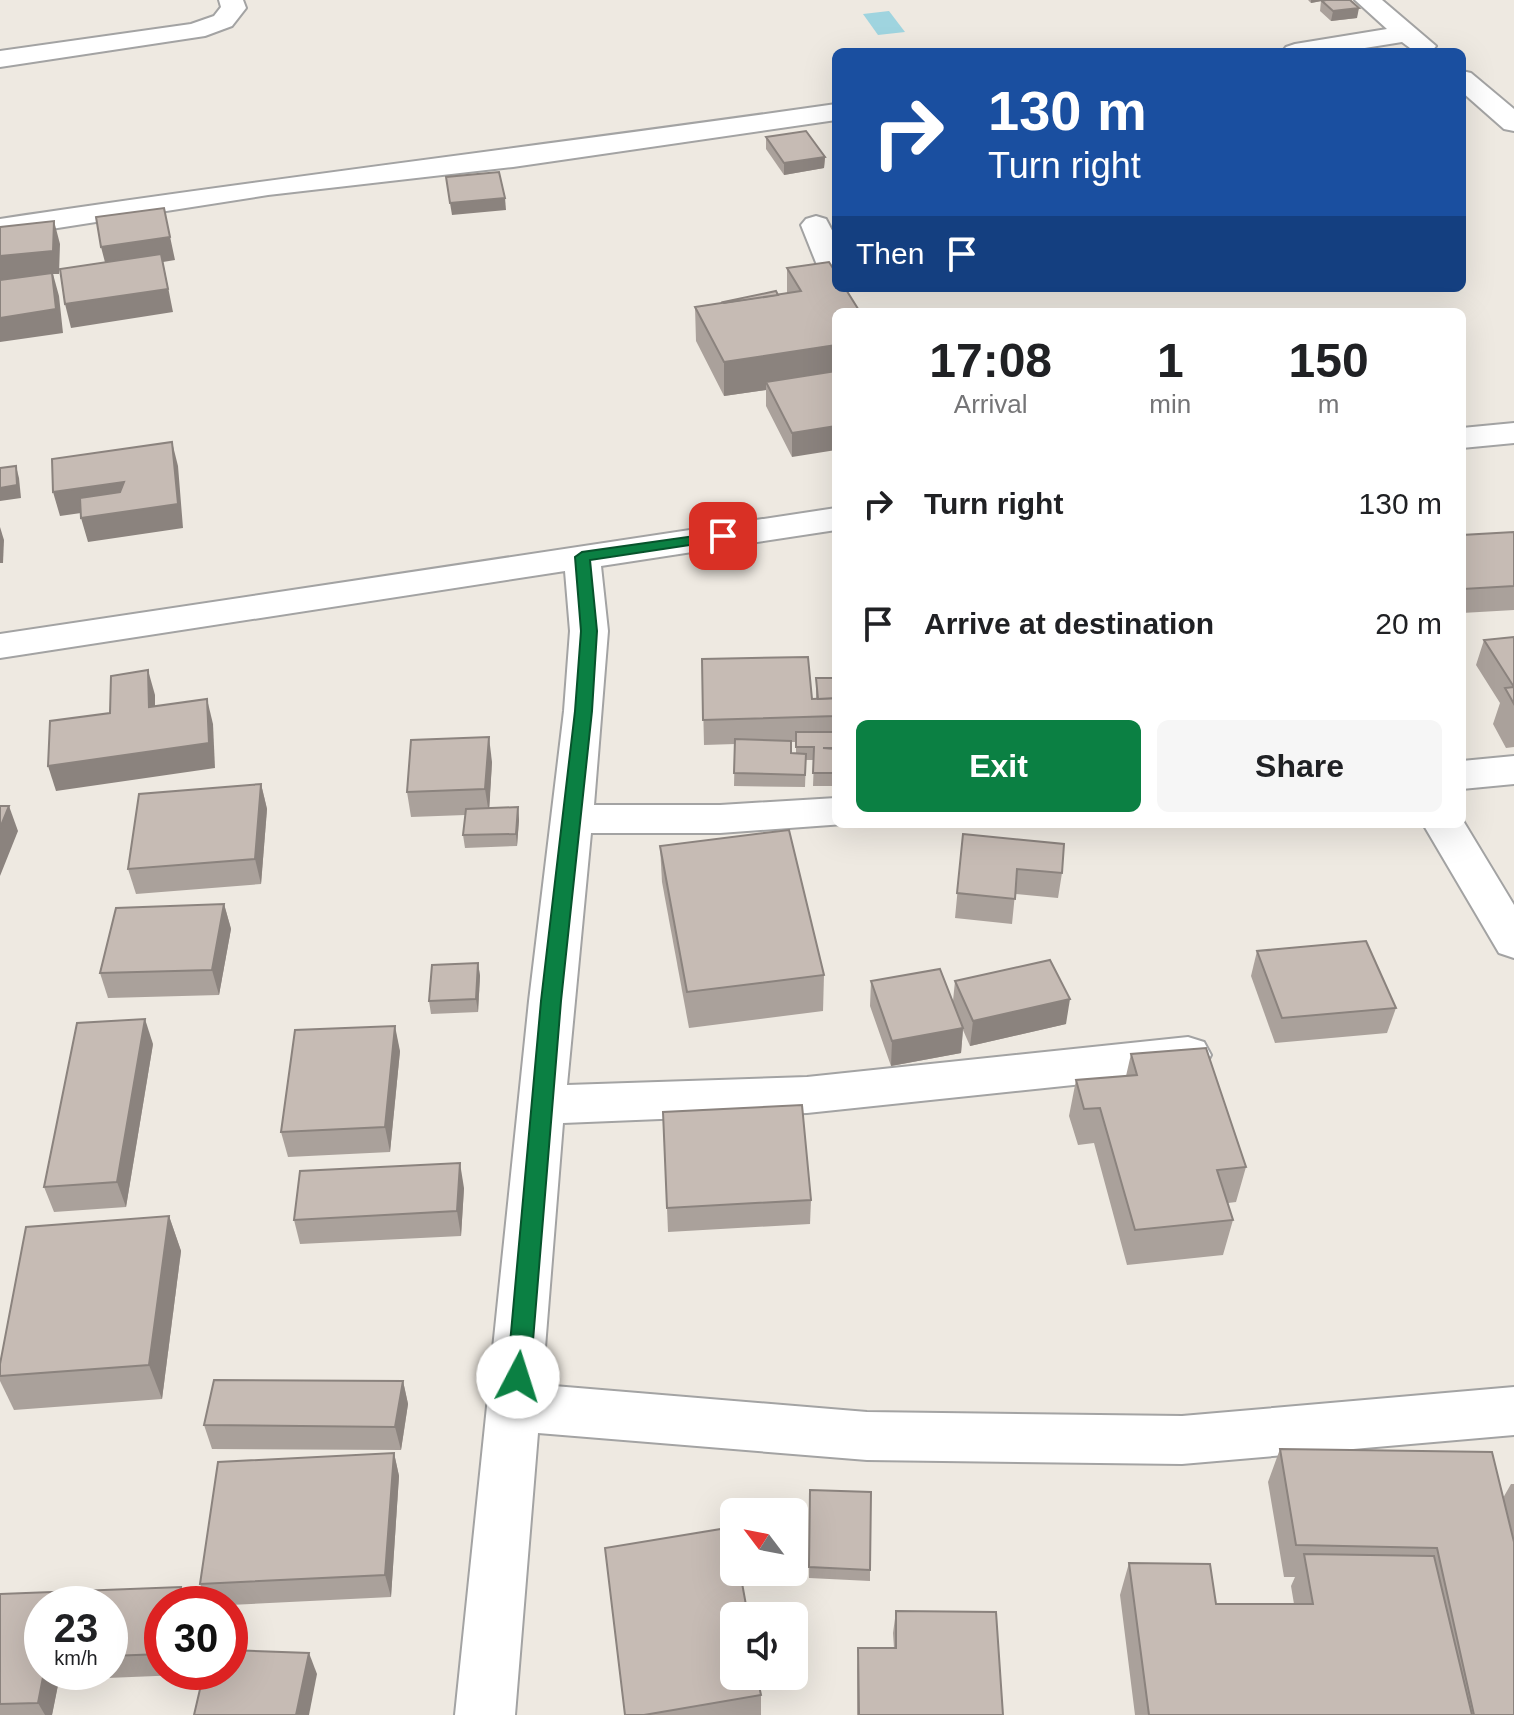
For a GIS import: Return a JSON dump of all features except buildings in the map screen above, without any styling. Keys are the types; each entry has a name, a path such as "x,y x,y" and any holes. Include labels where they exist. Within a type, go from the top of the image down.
{"street":[{"path":"0,59 206,29 228,17 234,8 231,0"},
{"path":"1367,0 1425,48"},
{"path":"1319,48 1408,33"},
{"path":"1466,82 1514,123"},
{"path":"0,228 268,187 513,159 832,113"},
{"path":"816,225 832,262"},
{"path":"1466,438 1514,433"},
{"path":"0,646 832,520"},
{"path":"485,1715 516,1407 551,1001 589,631 582,557"},
{"path":"1466,775 1514,770"},
{"path":"571,819 720,819 832,812"},
{"path":"1446,828 1514,942"},
{"path":"543,1105 807,1095 1196,1054"},
{"path":"516,1407 867,1436 1182,1440 1514,1411"}],"water":[{"path":"889,11 905,32 878,35 863,14"}],"route":[{"path":"518,1377 551,1001 584,711 589,631 582,557 723,536"}]}
